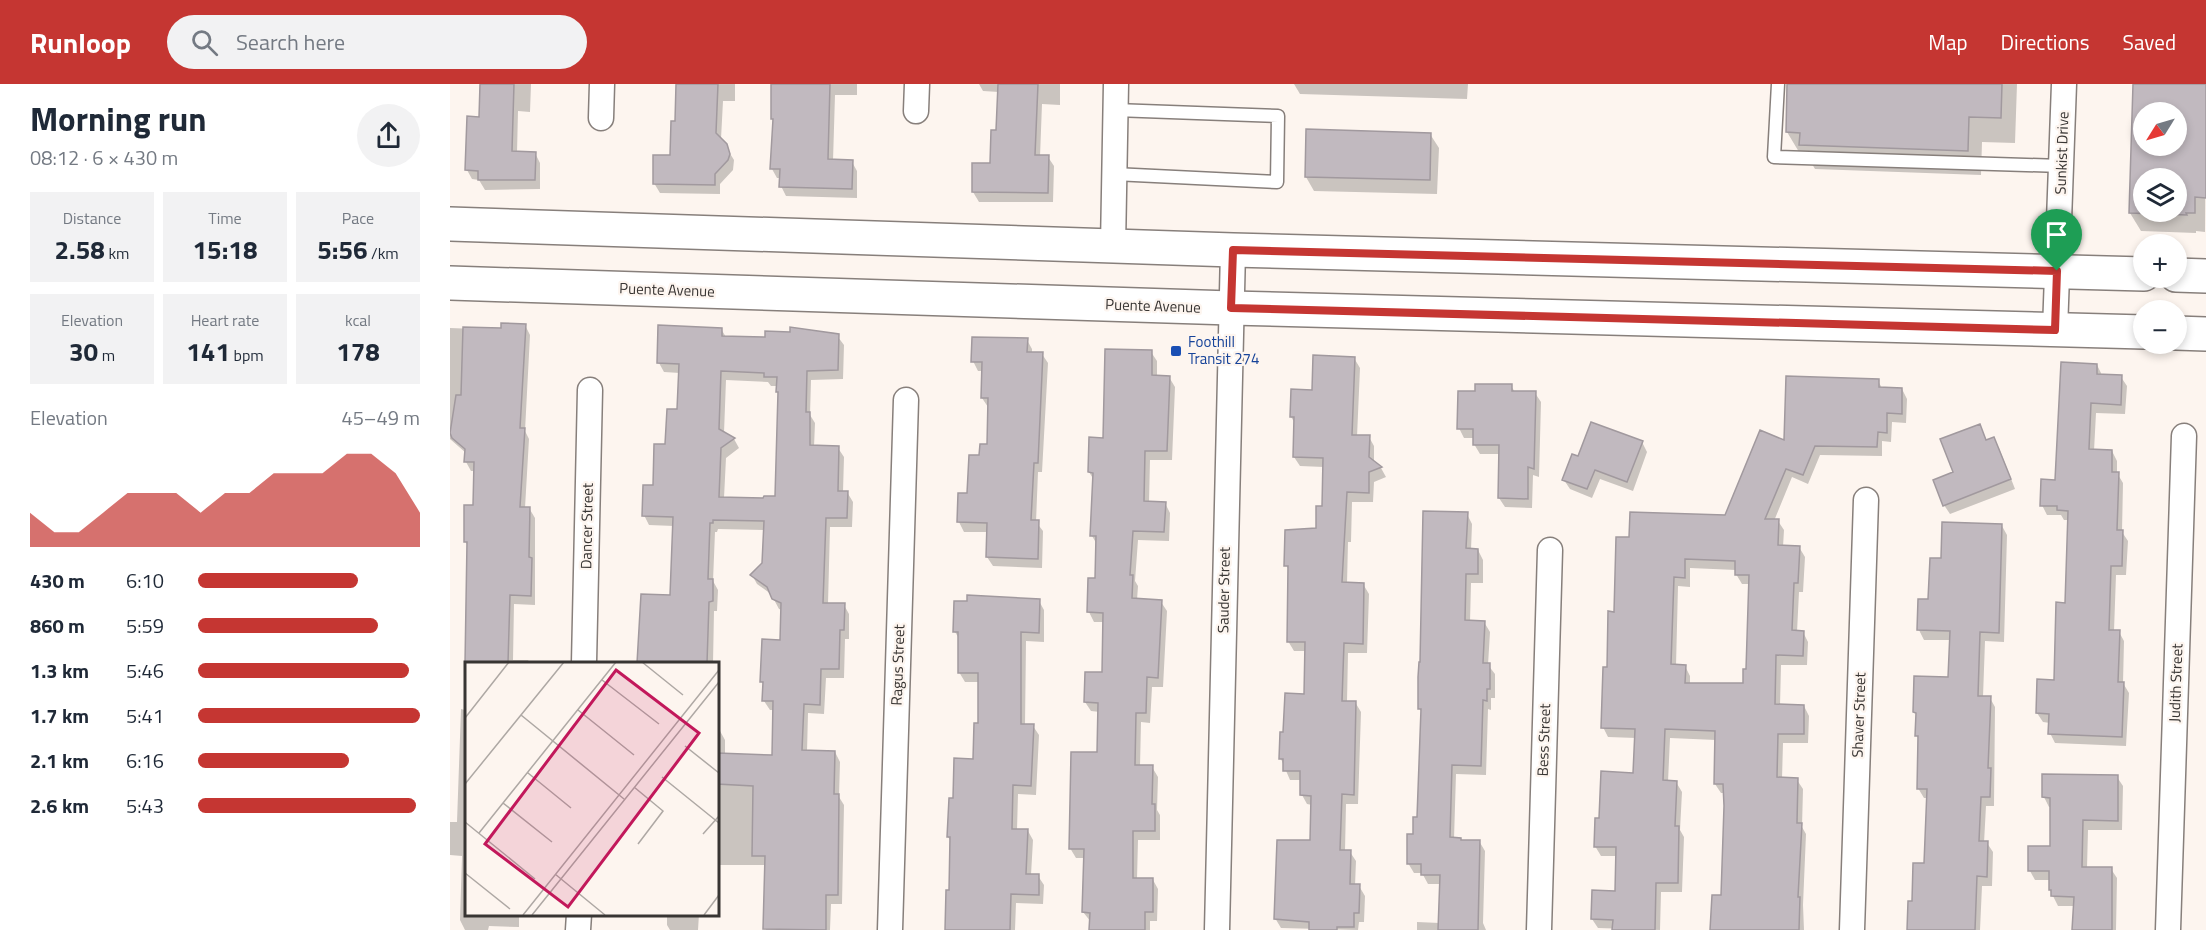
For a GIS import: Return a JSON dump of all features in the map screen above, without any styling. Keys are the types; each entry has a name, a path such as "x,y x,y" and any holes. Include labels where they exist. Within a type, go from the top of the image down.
{"main road":[{"path":"450,224 1233,250 2133,274"},
{"path":"2187,275 2206,276"},
{"name":"Puente Avenue","path":"450,283 1231,308 2133,332"},
{"path":"2187,333 2206,334"}],"street":[{"path":"601,118 602,84"},
{"path":"916,111 917,84"},
{"path":"1113,246 1116,84"},
{"name":"Sunkist Drive","path":"2055,330 2064,84"},
{"name":"Sauder Street","path":"1216,930 1233,250"},
{"name":"Dancer Street","path":"584,662 590,390"},
{"name":"Ragus Street","path":"890,930 906,400"},
{"name":"Judith Street","path":"2168,930 2184,436"},
{"name":"Shaver Street","path":"1852,930 1866,500"},
{"name":"Bess Street","path":"1539,930 1550,550"},
{"path":"578,930 579,915"}],"lane":[{"path":"1778,84 1774,157 2061,166"},
{"path":"1114,174 1277,182 1278,116 1115,110"}],"building":[{"path":"480,84 514,84 512,151 536,152 535,180 478,180 478,171 465,170 467,116 479,117"},
{"path":"676,84 718,84 716,133 727,144 730,154 728,160 715,174 715,185 653,184 653,155 670,155 671,121 675,121"},
{"path":"771,84 830,84 828,159 853,160 852,189 779,187 780,169 770,169 773,119 771,119"},
{"path":"998,84 1038,84 1035,155 1049,155 1048,193 972,192 972,163 990,163 991,130 996,130"},
{"path":"1787,84 2002,84 2001,118 1969,117 1968,151 1799,145 1800,133 1786,132"},
{"path":"2133,84 2206,84 2206,198 2195,197 2195,213 2187,213 2187,168 2133,168 2133,213 2129,213"},
{"path":"1306,129 1431,133 1430,180 1305,177"},
{"path":"501,323 526,324 520,428 525,428 520,507 530,507 531,596 510,595 508,662 465,662 467,542 464,542 464,505 473,505 474,462 464,462 465,449 452,438 450,433 456,395 461,395 463,327 501,328"},
{"path":"658,325 722,328 722,336 765,337 765,331 790,332 790,327 839,334 838,370 807,371 806,412 810,412 810,445 839,446 838,491 848,491 847,518 826,518 823,603 845,603 844,630 840,630 839,669 821,669 820,705 804,704 802,750 835,751 834,794 839,794 838,895 826,895 826,930 763,929 765,856 752,856 753,786 718,784 718,753 772,755 773,701 762,701 763,682 760,682 762,639 780,640 781,603 772,599 767,587 750,575 762,563 764,521 713,520 713,523 710,523 708,579 713,579 713,601 709,602 707,662 637,662 641,594 670,595 673,517 642,516 643,485 653,485 654,444 665,444 667,409 677,409 679,364 657,363","holes":["721,371 764,373 764,377 777,377 775,496 719,497 721,448 735,438 719,429"]},
{"path":"972,337 1028,338 1027,352 1043,352 1038,463 1034,463 1031,520 1039,520 1038,559 986,557 987,523 957,522 958,493 967,493 969,455 979,455 980,444 987,444 988,398 981,398 982,362 971,362"},
{"path":"1105,349 1152,350 1152,375 1170,376 1167,451 1145,451 1144,501 1166,502 1164,532 1133,531 1130,575 1133,575 1132,598 1162,600 1158,678 1147,677 1146,713 1136,713 1135,765 1153,765 1152,804 1155,804 1155,831 1133,831 1133,878 1153,878 1153,912 1145,912 1145,930 1089,930 1090,913 1082,912 1084,849 1069,849 1071,752 1097,752 1098,703 1084,702 1085,672 1102,672 1103,613 1087,612 1088,578 1095,578 1096,536 1090,536 1093,473 1088,472 1089,437 1103,438"},
{"path":"1313,355 1355,357 1352,435 1370,435 1369,457 1382,467 1369,472 1369,493 1347,492 1342,582 1364,583 1363,644 1344,643 1342,701 1356,701 1354,795 1342,794 1340,850 1351,850 1350,884 1360,884 1359,913 1354,913 1354,927 1337,927 1337,930 1309,930 1309,922 1274,919 1277,840 1310,840 1311,796 1300,795 1300,771 1283,771 1283,759 1279,759 1285,693 1304,694 1305,642 1287,642 1288,566 1284,566 1285,530 1316,528 1316,506 1322,506 1323,458 1293,457 1294,417 1290,417 1291,389 1312,390"},
{"path":"2061,362 2097,364 2097,374 2122,375 2121,405 2091,403 2089,449 2112,450 2112,472 2119,472 2117,530 2123,530 2122,566 2111,566 2109,630 2120,630 2118,682 2124,682 2122,737 2048,734 2049,714 2036,713 2037,679 2054,680 2056,602 2065,603 2068,511 2057,510 2057,506 2040,506 2041,479 2055,480"},
{"path":"1786,376 1879,379 1879,387 1902,388 1902,414 1887,413 1887,433 1878,432 1877,447 1815,446 1803,475 1786,469 1765,519 1779,519 1778,545 1800,546 1798,583 1794,583 1792,630 1804,631 1803,656 1776,655 1775,704 1804,705 1804,734 1778,734 1777,777 1798,778 1797,823 1802,823 1798,897 1800,897 1799,930 1710,930 1712,895 1721,895 1724,806 1723,784 1714,784 1715,731 1665,729 1663,780 1677,781 1675,826 1679,826 1678,883 1656,883 1655,930 1612,930 1613,920 1591,919 1592,890 1615,891 1616,847 1594,847 1595,818 1599,818 1601,771 1633,773 1635,729 1601,728 1603,667 1607,667 1608,611 1614,612 1616,537 1629,537 1630,512 1725,515 1760,430 1784,440","holes":["1685,559 1735,561 1735,575 1749,575 1746,669 1743,669 1743,683 1685,683 1686,665 1671,664 1674,577 1685,578"]},
{"path":"1475,384 1512,384 1512,391 1536,391 1534,469 1528,467 1528,499 1498,498 1499,445 1473,445 1473,429 1457,429 1458,391 1475,391"},
{"path":"1591,422 1643,441 1627,482 1595,470 1587,489 1562,480 1572,454 1578,456"},
{"path":"1980,424 1986,440 1994,437 2011,479 1943,506 1933,480 1953,472 1940,439"},
{"path":"1423,511 1468,512 1466,548 1478,549 1478,574 1466,574 1465,620 1485,621 1483,663 1490,663 1490,689 1487,689 1487,701 1483,700 1481,766 1452,765 1450,837 1461,838 1461,840 1480,840 1478,930 1438,930 1440,875 1421,875 1421,864 1407,864 1407,834 1413,834 1413,817 1417,817 1421,709 1418,709 1418,677"},
{"path":"1942,522 2002,524 1999,633 1980,632 1978,696 1991,696 1988,768 1991,768 1990,797 1981,797 1979,841 1988,841 1987,877 1977,876 1975,930 1907,930 1908,901 1912,901 1913,863 1924,863 1927,789 1917,789 1918,736 1915,736 1916,713 1913,712 1914,676 1948,677 1950,631 1917,630 1918,599 1928,599 1930,558 1941,558"},
{"path":"967,595 1040,599 1039,633 1021,632 1021,724 1034,724 1031,786 1013,785 1012,829 1028,829 1026,874 1039,874 1039,895 1011,894 1010,930 945,930 946,890 949,890 950,837 947,837 949,798 953,798 954,758 973,759 974,723 978,723 978,673 958,673 958,632 953,632 954,601 967,601"},
{"path":"2042,774 2118,775 2118,821 2083,820 2082,867 2112,867 2112,930 2072,930 2074,897 2051,896 2049,871 2028,871 2028,846 2050,846 2050,798 2042,797"}],"place":[{"name":"Foothill Transit 274","path":"1176,351"}],"route":[{"path":"1233,250 2057,271 2055,330 1231,308 1233,250"}]}
